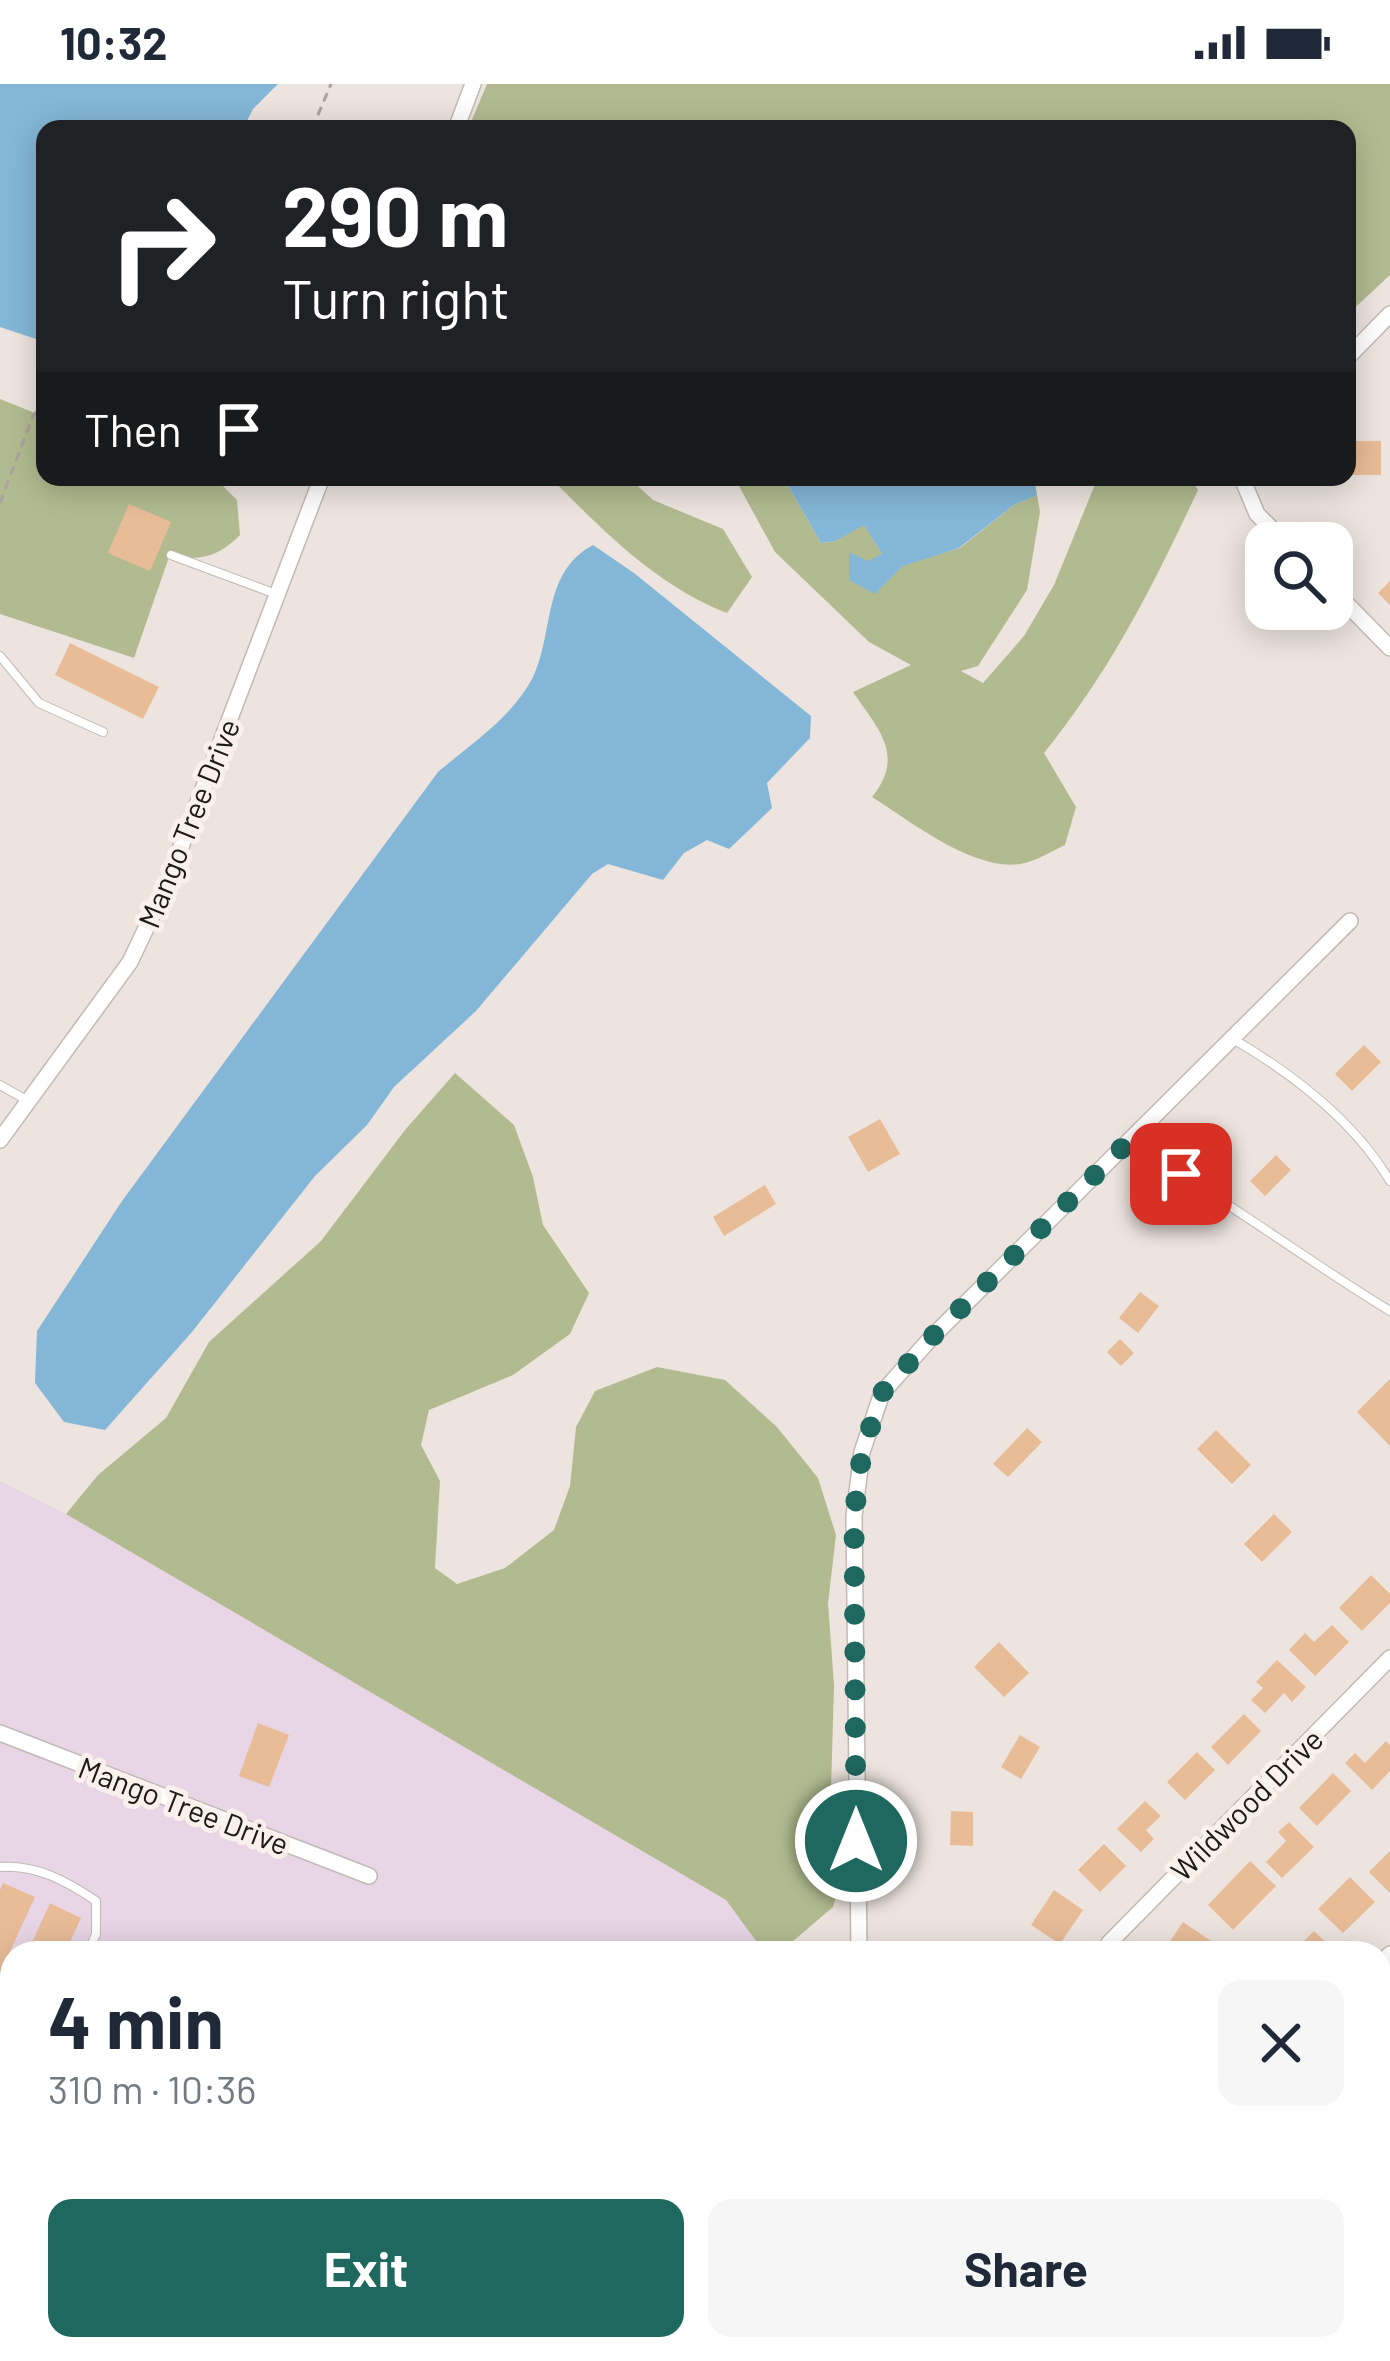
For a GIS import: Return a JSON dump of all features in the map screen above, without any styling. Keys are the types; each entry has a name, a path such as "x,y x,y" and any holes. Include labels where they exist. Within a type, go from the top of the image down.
{"street":[{"path":"459,120 473,84"},
{"path":"1356,349 1390,314"},
{"name":"Mango Tree Drive","path":"0,1140 130,962 166,886 319,486"},
{"path":"1245,486 1265,522"},
{"path":"1353,611 1390,648"},
{"path":"859,1941 854,1516 862,1453 882,1393 943,1326 1350,921"},
{"name":"Wildwood Drive","path":"1111,1941 1390,1658"},
{"name":"Mango Tree Drive","path":"0,1733 369,1876"}],"lane":[{"path":"171,555 277,595"},
{"path":"0,656 39,703 103,732"},
{"path":"1232,1038 1264,1057 1323,1105 1373,1153 1390,1181"},
{"path":"0,1085 29,1101"},
{"path":"1126,1144 1203,1186 1262,1230 1390,1311"},
{"path":"0,1867 23,1866 65,1880 96,1900 93,1941"}],"path":[{"path":"316,120 331,84"},
{"path":"0,503 36,412"}],"shaded area":[{"path":"0,1481 66,1514 726,1900 756,1941 0,1941"}],"green space":[{"path":"487,84 1390,84 1390,275 1356,307 1356,120 472,120"},
{"path":"0,399 36,413 36,486 223,486 237,500 240,535 232,543 208,556 169,557 134,658 0,614"},
{"path":"559,486 638,486 653,500 723,529 752,577 727,613 654,572"},
{"path":"739,486 788,486 821,543 836,541 864,524 882,554 849,579 960,548 1014,505 1037,495 1040,512 1027,590 978,666 961,671 983,683 1024,636 1054,585 1094,486 1196,486 1198,490 1110,659 1044,753 1076,807 1065,845 1020,864 982,860 963,852 872,797 882,782 888,755 879,730 853,692 911,665 869,642 775,552"},
{"path":"455,1073 514,1125 533,1177 543,1225 589,1293 570,1334 513,1375 429,1410 421,1445 440,1481 435,1568 457,1584 505,1568 554,1530 570,1486 576,1427 595,1391 657,1367 725,1380 777,1427 818,1478 836,1535 828,1603 834,1685 831,1791 844,1869 833,1907 793,1941 756,1941 726,1900 66,1514 98,1475 166,1418 209,1342 321,1241"}],"water":[{"path":"0,84 278,84 248,120 36,120 36,339 0,327"},
{"path":"788,486 1036,486 1037,495 1014,505 959,548 903,566 875,594 849,580 849,552 868,561 882,554 864,525 836,541 821,543"},
{"path":"593,545 811,716 810,738 767,783 772,808 729,849 707,840 684,853 663,880 608,864 592,874 476,1011 394,1087 367,1125 315,1176 192,1332 105,1430 64,1422 35,1383 37,1331 122,1201 438,772 490,730 523,693 539,661 565,571"}],"building":[{"path":"1356,441 1381,441 1381,475 1356,475"},
{"path":"129,504 171,522 150,571 108,553"},
{"path":"1390,581 1390,605 1378,593"},
{"path":"70,643 159,687 143,719 55,675"},
{"path":"1364,1045 1381,1062 1352,1091 1335,1074"},
{"path":"880,1119 900,1154 868,1172 848,1137"},
{"path":"1276,1155 1291,1170 1265,1196 1250,1181"},
{"path":"765,1185 776,1204 724,1236 713,1217"},
{"path":"1140,1292 1159,1306 1138,1333 1119,1318"},
{"path":"1120,1339 1134,1353 1121,1366 1107,1352"},
{"path":"1390,1379 1390,1446 1357,1412"},
{"path":"1027,1428 1042,1442 1008,1477 993,1464"},
{"path":"1216,1430 1251,1465 1232,1484 1197,1449"},
{"path":"1274,1514 1292,1532 1262,1562 1244,1544"},
{"path":"1371,1575 1390,1594 1390,1603 1362,1631 1339,1608"},
{"path":"1332,1625 1349,1642 1315,1676 1289,1650 1305,1633 1314,1642"},
{"path":"999,1642 1029,1673 1004,1697 974,1667"},
{"path":"1277,1660 1306,1687 1292,1702 1284,1693 1265,1713 1251,1700 1263,1688 1256,1682"},
{"path":"1244,1714 1261,1731 1228,1765 1211,1747"},
{"path":"258,1723 289,1735 269,1787 239,1776"},
{"path":"1020,1735 1040,1747 1021,1779 1001,1767"},
{"path":"1386,1741 1390,1771 1372,1790 1345,1763 1355,1753 1365,1763"},
{"path":"1197,1752 1215,1770 1185,1800 1167,1782"},
{"path":"1333,1773 1351,1791 1317,1826 1299,1808"},
{"path":"1145,1801 1161,1816 1146,1830 1154,1839 1141,1852 1117,1829"},
{"path":"951,1811 973,1812 973,1846 950,1845"},
{"path":"1289,1822 1314,1847 1282,1878 1266,1862 1286,1841 1278,1832"},
{"path":"1104,1844 1126,1866 1100,1892 1078,1870"},
{"path":"1390,1851 1390,1893 1369,1872"},
{"path":"1250,1861 1276,1886 1233,1930 1208,1905"},
{"path":"1350,1877 1375,1902 1343,1933 1318,1909"},
{"path":"3,1883 35,1897 15,1941 0,1941"},
{"path":"1054,1890 1083,1910 1062,1941 1031,1925"},
{"path":"50,1903 81,1918 70,1941 33,1941"},
{"path":"1183,1922 1211,1941 1170,1941"},
{"path":"1314,1931 1325,1941 1304,1941"}],"route":[{"path":"856,1841 854,1516 862,1453 882,1393 1126,1144 1181,1174"}]}
